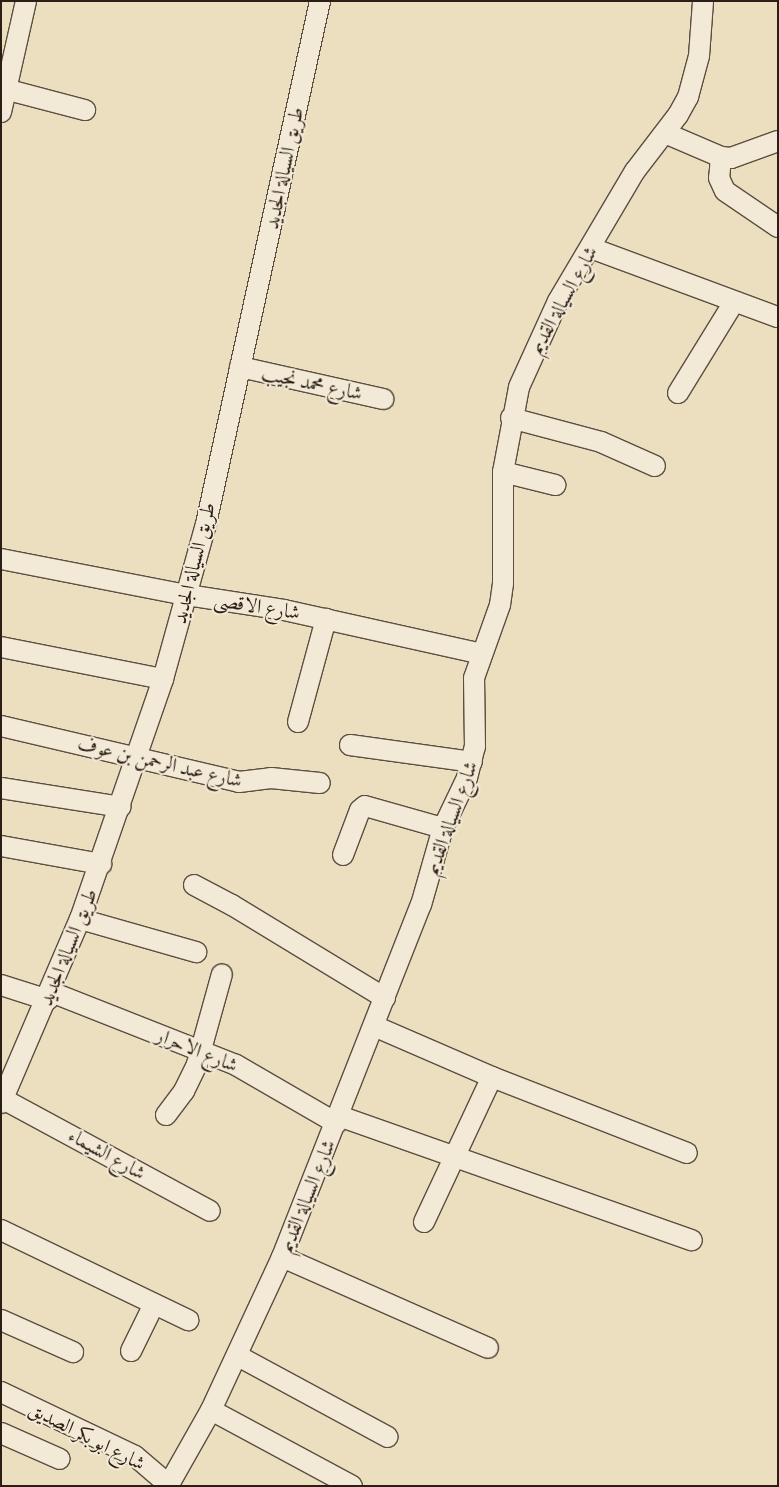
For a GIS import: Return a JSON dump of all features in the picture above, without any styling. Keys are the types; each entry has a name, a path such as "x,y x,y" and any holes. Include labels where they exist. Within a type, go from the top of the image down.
{"street":[{"path":"1,112 4,89 26,1"},
{"name":"طريق السيالة الجديد","path":"2,1101 49,996 80,920 121,807 163,679 187,595 240,367 320,1"},
{"name":"شارع السيالة القديم","path":"169,1486 238,1356 282,1257 421,906 443,828 472,762 476,731 473,691 482,654 498,612 503,583 503,472 511,418 522,380 543,329 635,170 665,133 688,97 695,77 703,1"},
{"path":"4,89 85,110"},
{"path":"665,133 720,157 741,157 778,141"},
{"path":"720,157 719,178 725,191 778,227"},
{"path":"591,248 778,317"},
{"path":"678,393 734,302"},
{"name":"شارع محمد نجيب","path":"240,367 383,399"},
{"path":"511,418 602,442 655,466"},
{"path":"503,472 555,485"},
{"name":"شارع الاقصى","path":"1,559 187,595 326,619 482,654"},
{"path":"298,722 326,619"},
{"path":"1,647 163,679"},
{"name":"شارع عبد الرحمن بن عوف","path":"1,726 239,782 271,778 320,783"},
{"path":"350,745 472,762"},
{"path":"1,788 121,807"},
{"path":"343,855 360,810 365,806 443,828"},
{"path":"1,846 101,864"},
{"path":"194,886 232,905 385,998"},
{"path":"80,920 196,952"},
{"path":"166,1115 184,1091 203,1050 222,974"},
{"name":"شارع الاحرار","path":"1,985 49,996 203,1050 254,1074 338,1119 455,1156 692,1240"},
{"path":"374,1026 492,1077 687,1153"},
{"path":"424,1222 492,1077"},
{"name":"شارع الشيماء","path":"2,1101 210,1211"},
{"path":"1,1230 188,1320"},
{"path":"282,1257 488,1348"},
{"path":"131,1351 154,1304"},
{"path":"1,1320 73,1352"},
{"path":"238,1356 388,1437"},
{"name":"شارع ابو بكر الصديق","path":"1,1392 135,1456 169,1486"},
{"path":"211,1410 352,1486"},
{"path":"1,1433 60,1459"}]}
